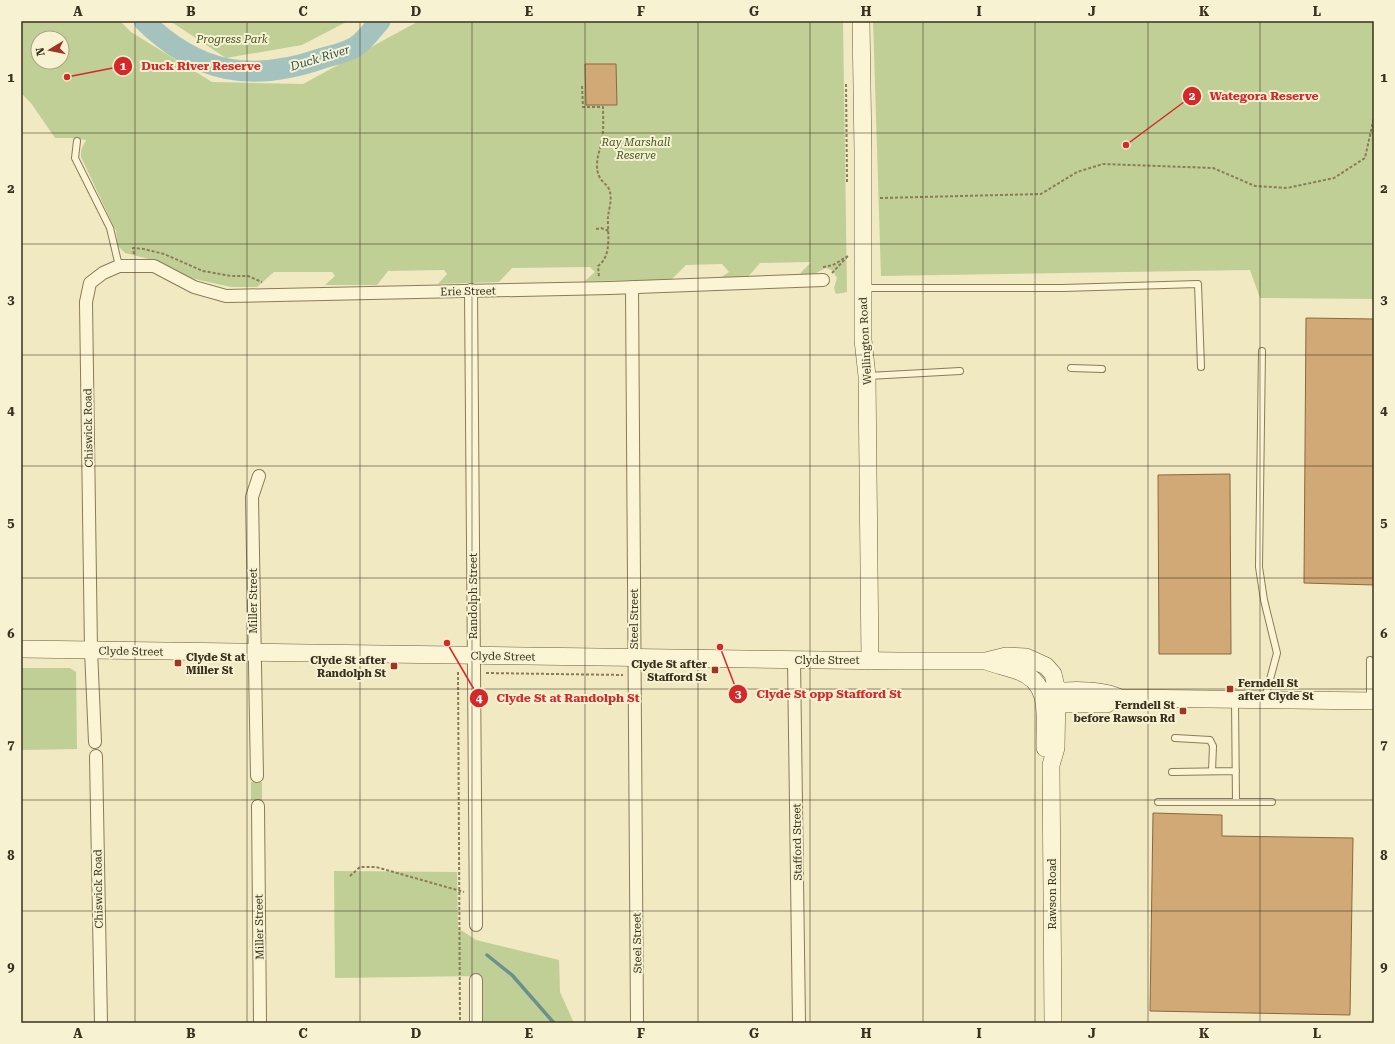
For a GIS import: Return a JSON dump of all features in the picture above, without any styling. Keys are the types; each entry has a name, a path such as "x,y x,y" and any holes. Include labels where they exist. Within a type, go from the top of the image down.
{"main road":[{"name":"Wellington Road","path":"861,21 864,152 862,340 867,376 870,661"},
{"name":"Clyde Street","path":"21,649 870,661 986,661 1029,676 1050,698"},
{"path":"1050,698 1109,704 1120,698 1264,701 1372,701"},
{"name":"Rawson Road","path":"1050,698 1045,749 1051,765 1053,1023"}],"street":[{"name":"Erie Street","path":"119,266 154,266 194,287 226,296 632,287 823,280"},
{"name":"Chiswick Road","path":"94,742 91,650 86,302 90,283 103,273 119,266"},
{"name":"Steel Street","path":"632,287 638,1023"},
{"name":"Randolph Street","path":"471,290 476,925"},
{"name":"Miller Street","path":"257,776 252,497 259,476"},
{"name":"Stafford Street","path":"794,660 799,1023"},
{"name":"Chiswick Road","path":"96,756 101,1023"},
{"name":"Miller Street","path":"258,806 260,1023"},
{"path":"476,980 476,1023"}],"lane":[{"path":"77,142 75,158 110,228 119,266"},
{"path":"862,288 1063,288 1198,284 1201,367"},
{"path":"1262,351 1259,567 1264,600 1277,653 1264,701"},
{"path":"1071,368 1102,369"},
{"path":"867,376 960,372"},
{"path":"1370,660 1372,701"},
{"path":"1235,700 1236,802"},
{"path":"1175,738 1210,740 1213,746 1212,771"},
{"path":"94,742 96,756"},
{"path":"1172,772 1236,771"},
{"path":"1158,802 1272,802"}],"path":[{"path":"846,79 847,183"},
{"path":"582,86 583,107 603,107 602,138 597,163 600,178 610,189 611,194 606,256 603,262 598,266 600,277"},
{"path":"880,198 1041,194 1077,172 1103,164 1213,168 1255,186 1287,188 1334,178 1364,158 1374,117"},
{"path":"596,230 601,228 609,231"},
{"path":"135,266 133,248 164,254 203,271 231,276 248,276 262,282"},
{"path":"820,268 833,264 848,255 848,258 823,280"},
{"path":"458,672 458,948 460,1023"},
{"path":"486,673 626,675"},
{"path":"350,876 360,867 376,867 459,891 476,894"}],"green space":[{"name":"Ray Marshall Reserve","path":"21,21 120,21 131,32 212,82 303,84 419,21 843,21 847,292 836,294 834,288 837,278 833,271 826,268 808,277 797,277 811,262 760,263 747,278 720,278 729,272 722,264 686,265 671,280 585,281 595,272 590,267 512,268 499,282 438,284 447,274 444,270 388,271 377,285 325,285 335,276 332,272 274,272 257,287 231,287 190,278 157,261 125,253 118,246 116,231 81,157 81,150 86,140 55,138 31,103 21,93"},
{"name":"Progress Park","path":"170,21 348,21 302,45 226,58"},
{"path":"873,21 1374,21 1374,299 1260,298 1250,270 881,276"},
{"path":"21,668 70,668 76,672 77,749 21,750"},
{"path":"251,782 262,782 262,800 251,800"},
{"path":"334,871 457,872 458,928 476,940 559,960 560,992 574,1023 481,1023 479,976 335,978"}],"building":[{"path":"585,64 616,64 617,105 586,105"},
{"path":"1306,318 1374,319 1374,585 1304,583"},
{"path":"1230,474 1231,654 1159,654 1158,475"},
{"path":"1153,813 1222,815 1222,836 1353,838 1350,1015 1150,1011"}],"waterway":[{"name":"Duck River","path":"144,21 164,39 185,53 206,63 227,69 249,71 273,70 297,66 347,51 362,42 380,21"},
{"path":"487,955 512,975 554,1023"}],"place":[{"name":"Duck River Reserve","path":"67,77"},
{"name":"Wategora Reserve","path":"1126,145"},
{"name":"Clyde St at Randolph St","path":"447,643"},
{"name":"Clyde St opp Stafford St","path":"720,647"},
{"name":"Clyde St at Miller St","path":"178,663"},
{"name":"Clyde St after Randolph St","path":"394,666"},
{"name":"Clyde St after Stafford St","path":"715,670"},
{"name":"Ferndell St after Clyde St","path":"1230,689"},
{"name":"Ferndell St before Rawson Rd","path":"1183,711"}]}
